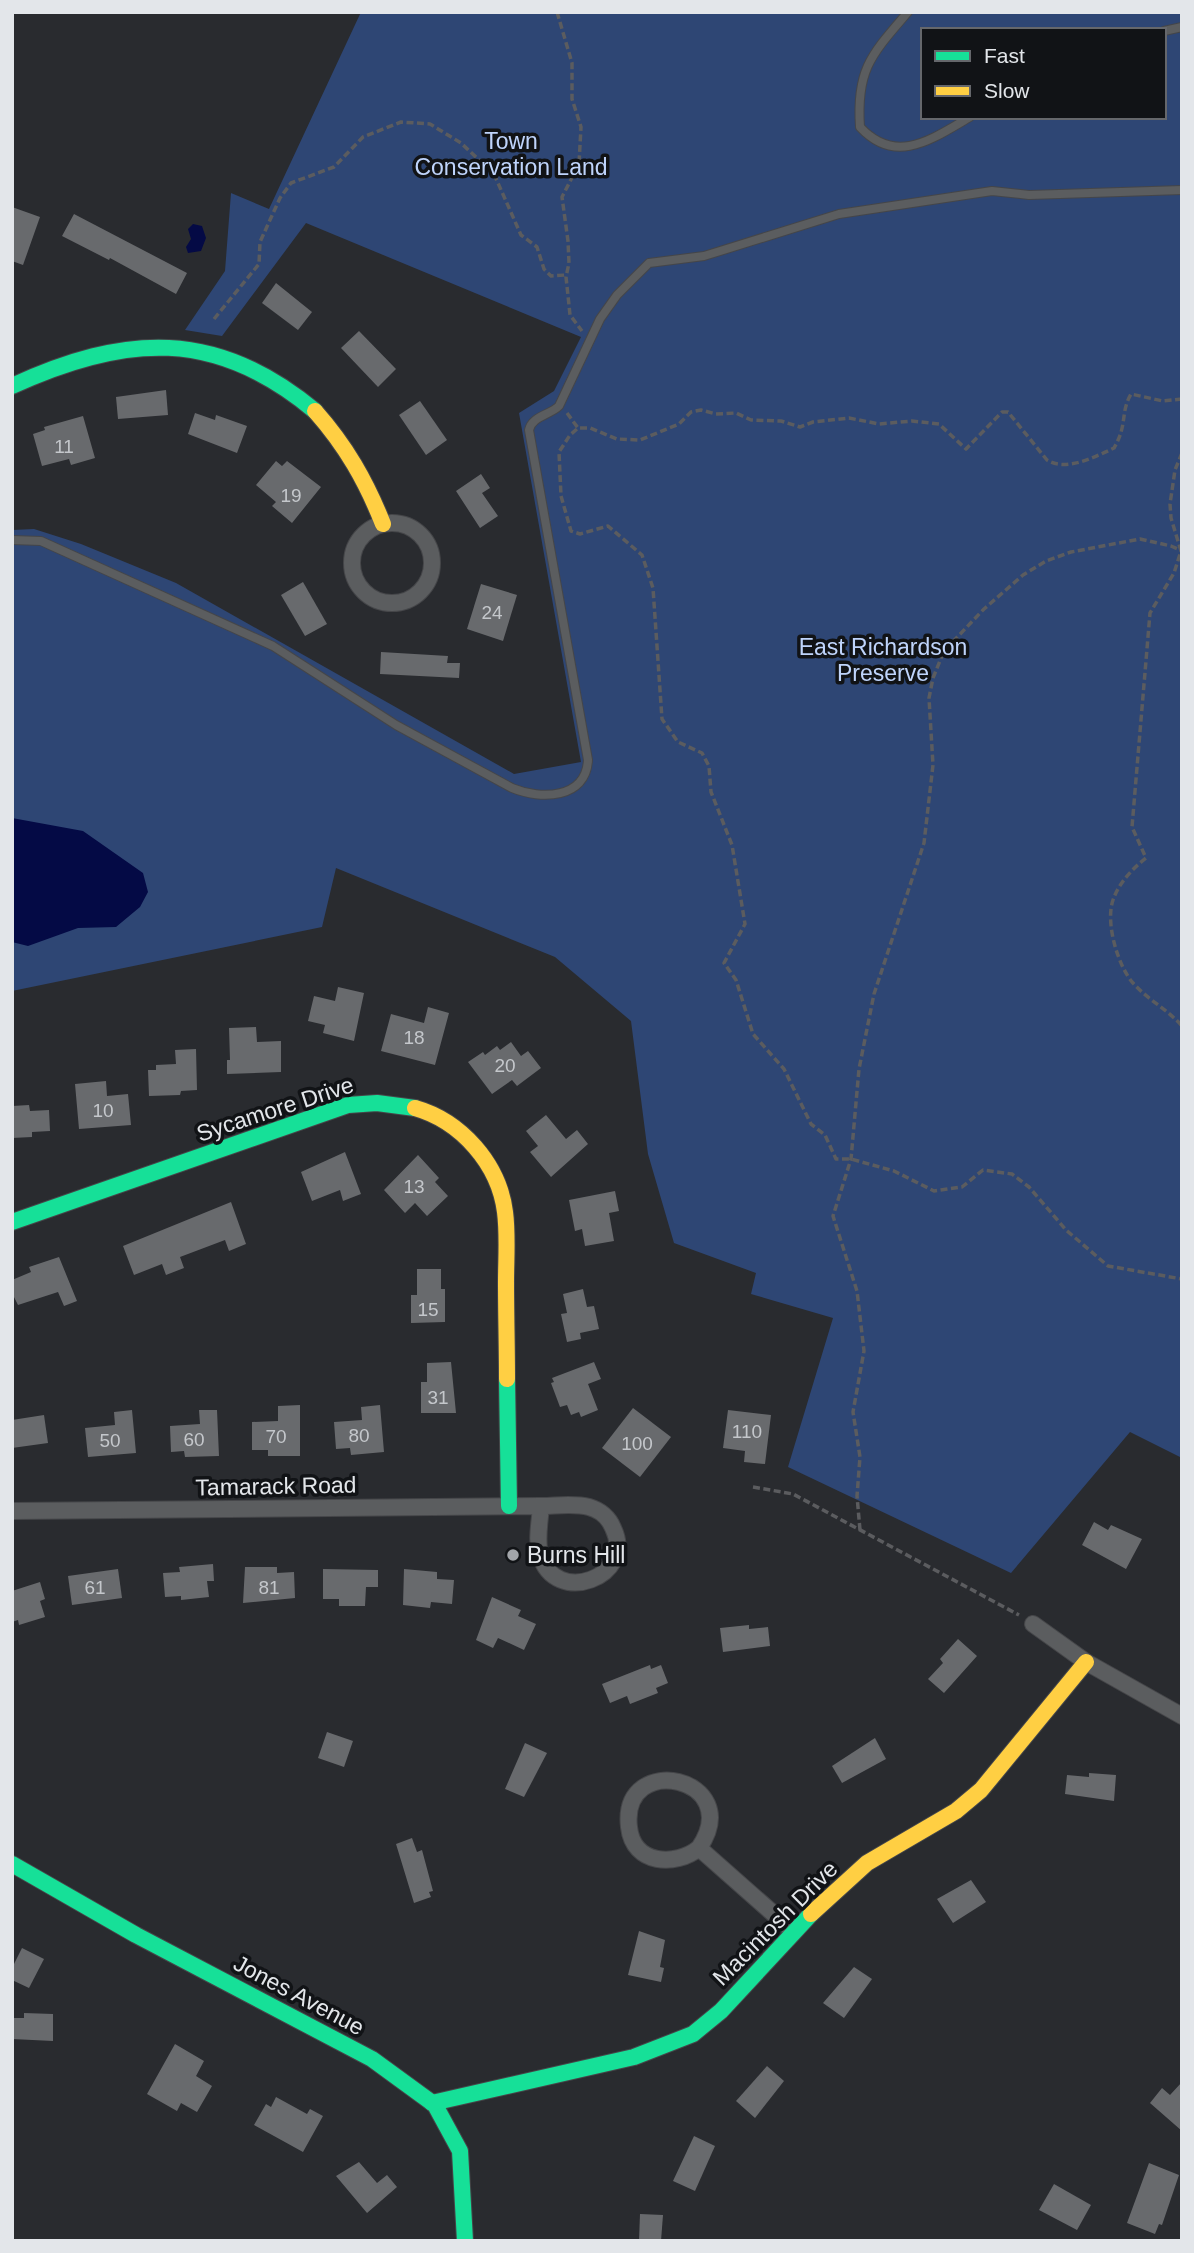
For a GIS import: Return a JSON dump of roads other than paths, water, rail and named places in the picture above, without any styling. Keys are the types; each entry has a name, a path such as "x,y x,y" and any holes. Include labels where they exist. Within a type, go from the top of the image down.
{"street":[{"path":"12,386 65,363 114,350 166,348 211,354 233,361 289,390 333,428 365,476 383,524"},
{"path":"383,524 409,527 422,537 430,552 429,578 419,592 404,601 387,602 371,597 359,585 352,569 357,544 368,531 383,524"},
{"name":"Sycamore Drive","path":"12,1222 348,1105 401,1103 435,1114 450,1123 476,1147 495,1177 505,1211 509,1506"},
{"name":"Tamarack Road","path":"12,1511 509,1506 541,1506 589,1507 609,1520 616,1535 617,1551 605,1573 583,1583 567,1582 552,1574 540,1554 541,1506"},
{"path":"1032,1624 1086,1662 1182,1716"},
{"name":"Macintosh Drive","path":"432,2103 635,2057 676,2043 708,2024 793,1931 867,1863 956,1811 981,1790 1086,1662"},
{"path":"661,1780 686,1783 697,1790 709,1812 710,1825 699,1848 688,1857 674,1861 660,1861 639,1848 629,1833 628,1819 631,1805 639,1793 661,1780"},
{"path":"699,1848 793,1931"},
{"name":"Jones Avenue","path":"12,1864 136,1935 372,2059 432,2103 460,2151 465,2241"}],"lane":[{"path":"908,12 878,47 860,82 860,127 872,140 888,148 904,148 966,119"},
{"path":"12,540 41,541 274,646 396,724 457,755 512,788 526,794 565,792 580,785 587,775 588,760 529,430 539,417 552,413 559,406 590,341 617,295 649,263 704,256 839,214 992,191 1029,195 1182,190"}],"place":[{"name":"Burns Hill","path":"513,1555"}],"park label":[{"name":"Town Conservation Land","path":"511,154"},
{"name":"East Richardson Preserve","path":"883,660"}]}
